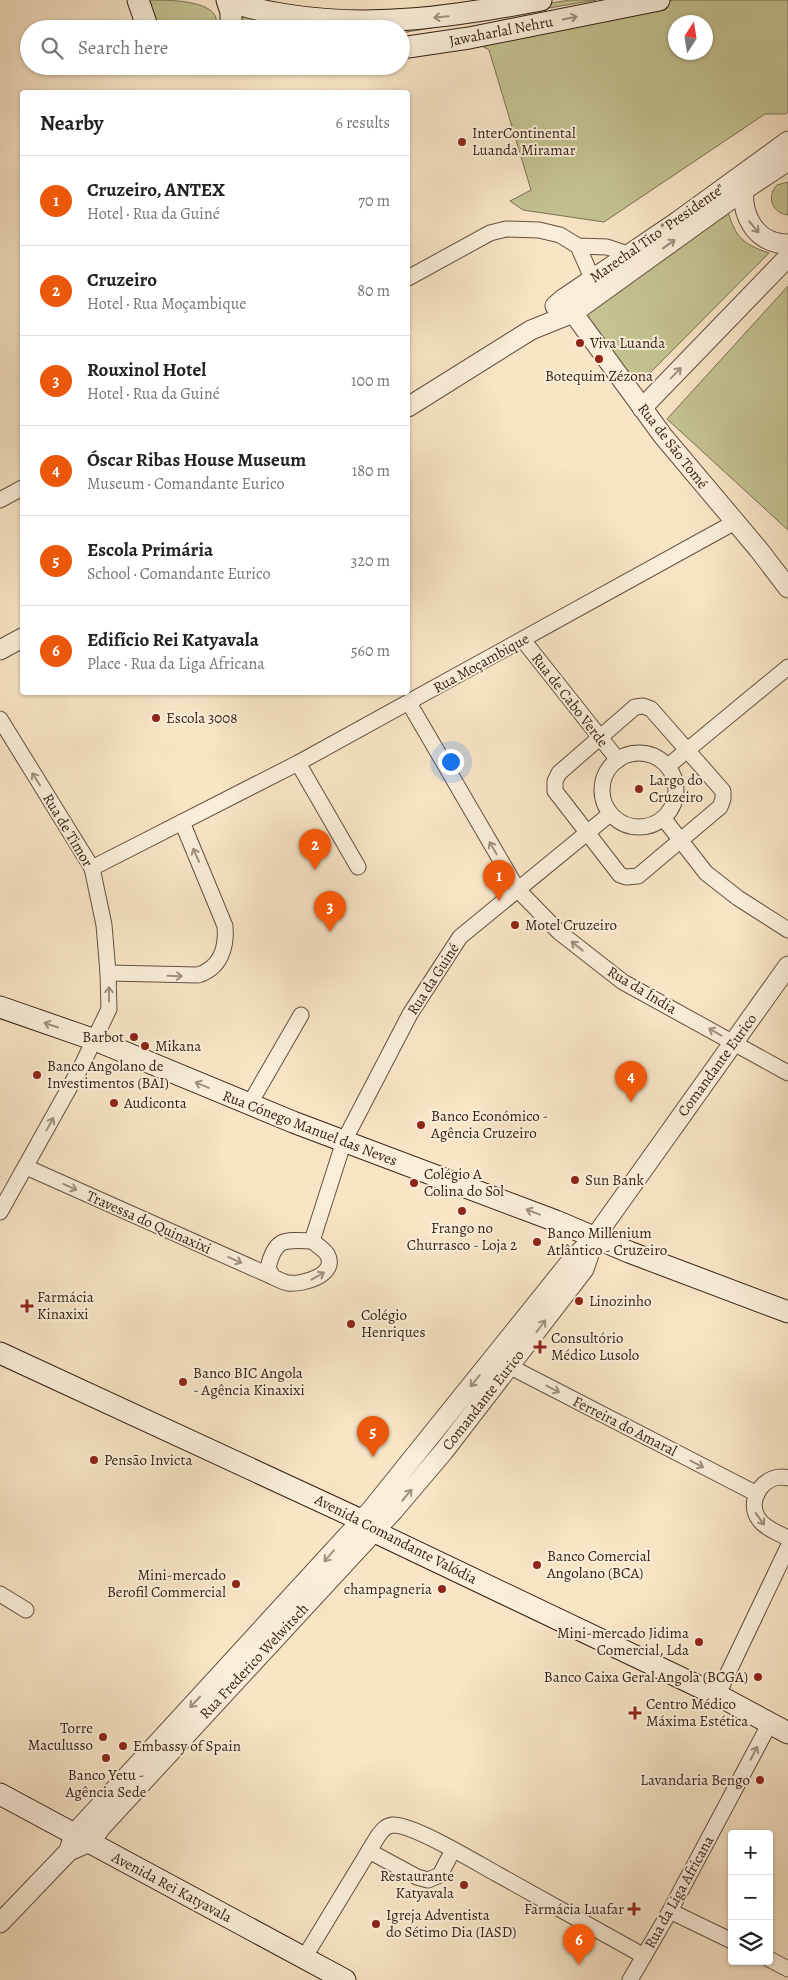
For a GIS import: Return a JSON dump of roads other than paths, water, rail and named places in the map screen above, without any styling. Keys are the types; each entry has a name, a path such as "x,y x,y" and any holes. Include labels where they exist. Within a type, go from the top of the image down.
{"main road":[{"path":"138,0 145,20"},
{"path":"228,0 231,20"},
{"name":"Jawaharlal Nehru","path":"228,0 248,7 314,20"},
{"name":"Jawaharlal Nehru","path":"402,20 451,16 541,0"},
{"name":"Jawaharlal Nehru","path":"410,47 469,38 659,0"},
{"name":"Rua Cónego Manuel das Neves","path":"0,1007 95,1040 249,1105 788,1312"},
{"name":"Avenida Comandante Valódia","path":"0,1353 368,1526 779,1728"},
{"name":"Avenida Rei Katyavala","path":"0,1794 78,1842 345,1980"}],"street":[{"name":"Marechal Tito \"Presidente\"","path":"410,407 568,306 633,260 744,190 783,155 788,141"},
{"name":"Marechal Tito \"Presidente\"","path":"633,260 678,221 748,169 783,155"},
{"path":"748,169 743,204 747,218 756,230 767,239 781,244 788,244"},
{"path":"410,277 490,233 506,229 539,230 560,235 578,246 607,247 633,260"},
{"path":"578,246 598,284"},
{"path":"642,408 788,257"},
{"name":"Rua de São Tomé","path":"568,306 642,408 788,588"},
{"path":"0,500 20,489"},
{"name":"Rua Moçambique","path":"92,868 298,763 735,522"},
{"path":"0,650 20,639"},
{"name":"Rua de Cabo Verde","path":"523,640 618,760"},
{"path":"668,766 788,667"},
{"name":"Rua da Índia","path":"409,703 518,890 559,932 623,982 788,1073"},
{"path":"643,706 651,709 687,750 723,791 720,807 638,876 626,877 620,875 586,834 555,791 555,781 559,773 635,707 643,706"},
{"name":"Rua de Timor","path":"0,719 92,868 104,925 109,1009 95,1040 0,1212"},
{"path":"644,754 660,760 668,766 674,777 676,794 671,809 664,818 642,828 631,827 620,822 610,814 604,804 603,780 609,769 618,760 627,755 644,754"},
{"path":"298,763 358,866"},
{"name":"Rua da Guiné","path":"312,1241 344,1142 410,1014 460,937 610,814"},
{"path":"664,818 706,873 738,898 788,930"},
{"path":"108,973 198,975 208,972 220,956 226,935 225,926 182,822"},
{"name":"Comandante Eurico","path":"368,1526 493,1358 570,1261 595,1237 788,966"},
{"path":"249,1105 301,1015"},
{"name":"Travessa do Quinaxixi","path":"26,1167 273,1277"},
{"name":"Comandante Eurico","path":"368,1526 444,1450 510,1367 584,1269 595,1237"},
{"path":"286,1241 312,1241 328,1255 329,1265 325,1272 318,1277 287,1283 273,1277 268,1268 274,1248 286,1241"},
{"name":"Ferreira do Amaral","path":"493,1358 757,1494"},
{"path":"788,1478 777,1477 769,1480 762,1485 754,1501 754,1509 762,1524 788,1538"},
{"name":"Rua Frederico Welwitsch","path":"0,1923 78,1842 102,1826 223,1683 368,1526"},
{"path":"717,1696 788,1547"},
{"path":"0,1594 26,1610"},
{"name":"Rua da Liga Africana","path":"630,1980 779,1728"},
{"path":"304,1958 369,1850 385,1827 393,1825 410,1829 453,1850 644,1956"},
{"path":"369,1850 417,1877 428,1880 440,1875 453,1850"},
{"path":"670,1911 728,1939"},
{"path":"773,1961 788,1968"}],"place":[{"name":"InterContinental Luanda Miramar","path":"462,142"},
{"name":"Viva Luanda","path":"580,343"},
{"name":"Botequim Zézona","path":"599,359"},
{"name":"Escola 3008","path":"156,718"},
{"name":"Largo do Cruzeiro","path":"639,789"},
{"name":"Cruzeiro","path":"315,870"},
{"name":"Cruzeiro, ANTEX","path":"499,901"},
{"name":"Motel Cruzeiro","path":"515,925"},
{"name":"Rouxinol Hotel","path":"330,932"},
{"name":"Barbot","path":"134,1037"},
{"name":"Mikana","path":"145,1046"},
{"name":"Banco Angolano de Investimentos (BAI)","path":"37,1075"},
{"name":"Óscar Ribas House Museum","path":"631,1102"},
{"name":"Audiconta","path":"114,1103"},
{"name":"Banco Económico - Agência Cruzeiro","path":"421,1125"},
{"name":"Sun Bank","path":"575,1180"},
{"name":"Colégio A Colina do Sol","path":"414,1183"},
{"name":"Frango no Churrasco - Loja 2","path":"462,1211"},
{"name":"Banco Millenium Atlântico - Cruzeiro","path":"537,1242"},
{"name":"Linozinho","path":"579,1301"},
{"name":"Farmácia Kinaxixi","path":"27,1306"},
{"name":"Colégio Henriques","path":"351,1324"},
{"name":"Consultório Médico Lusolo","path":"540,1347"},
{"name":"Banco BIC Angola - Agência Kinaxixi","path":"183,1382"},
{"name":"Escola Primária","path":"373,1457"},
{"name":"Pensão Invicta","path":"94,1460"},
{"name":"Banco Comercial Angolano (BCA)","path":"537,1565"},
{"name":"Mini-mercado Berofil Commercial","path":"236,1584"},
{"name":"champagneria","path":"442,1589"},
{"name":"Mini-mercado Jidima Comercial, Lda","path":"699,1642"},
{"name":"Banco Caixa Geral Angola (BCGA)","path":"758,1677"},
{"name":"Centro Médico Máxima Estética","path":"635,1713"},
{"name":"Torre Maculusso","path":"103,1737"},
{"name":"Embassy of Spain","path":"123,1746"},
{"name":"Banco Yetu - Agência Sede","path":"106,1758"},
{"name":"Lavandaria Bengo","path":"760,1780"},
{"name":"Restaurante Katyavala","path":"464,1885"},
{"name":"Farmácia Luafar","path":"634,1909"},
{"name":"Igreja Adventista do Sétimo Dia (IASD)","path":"376,1924"},
{"name":"Edifício Rei Katyavala","path":"579,1965"}]}
